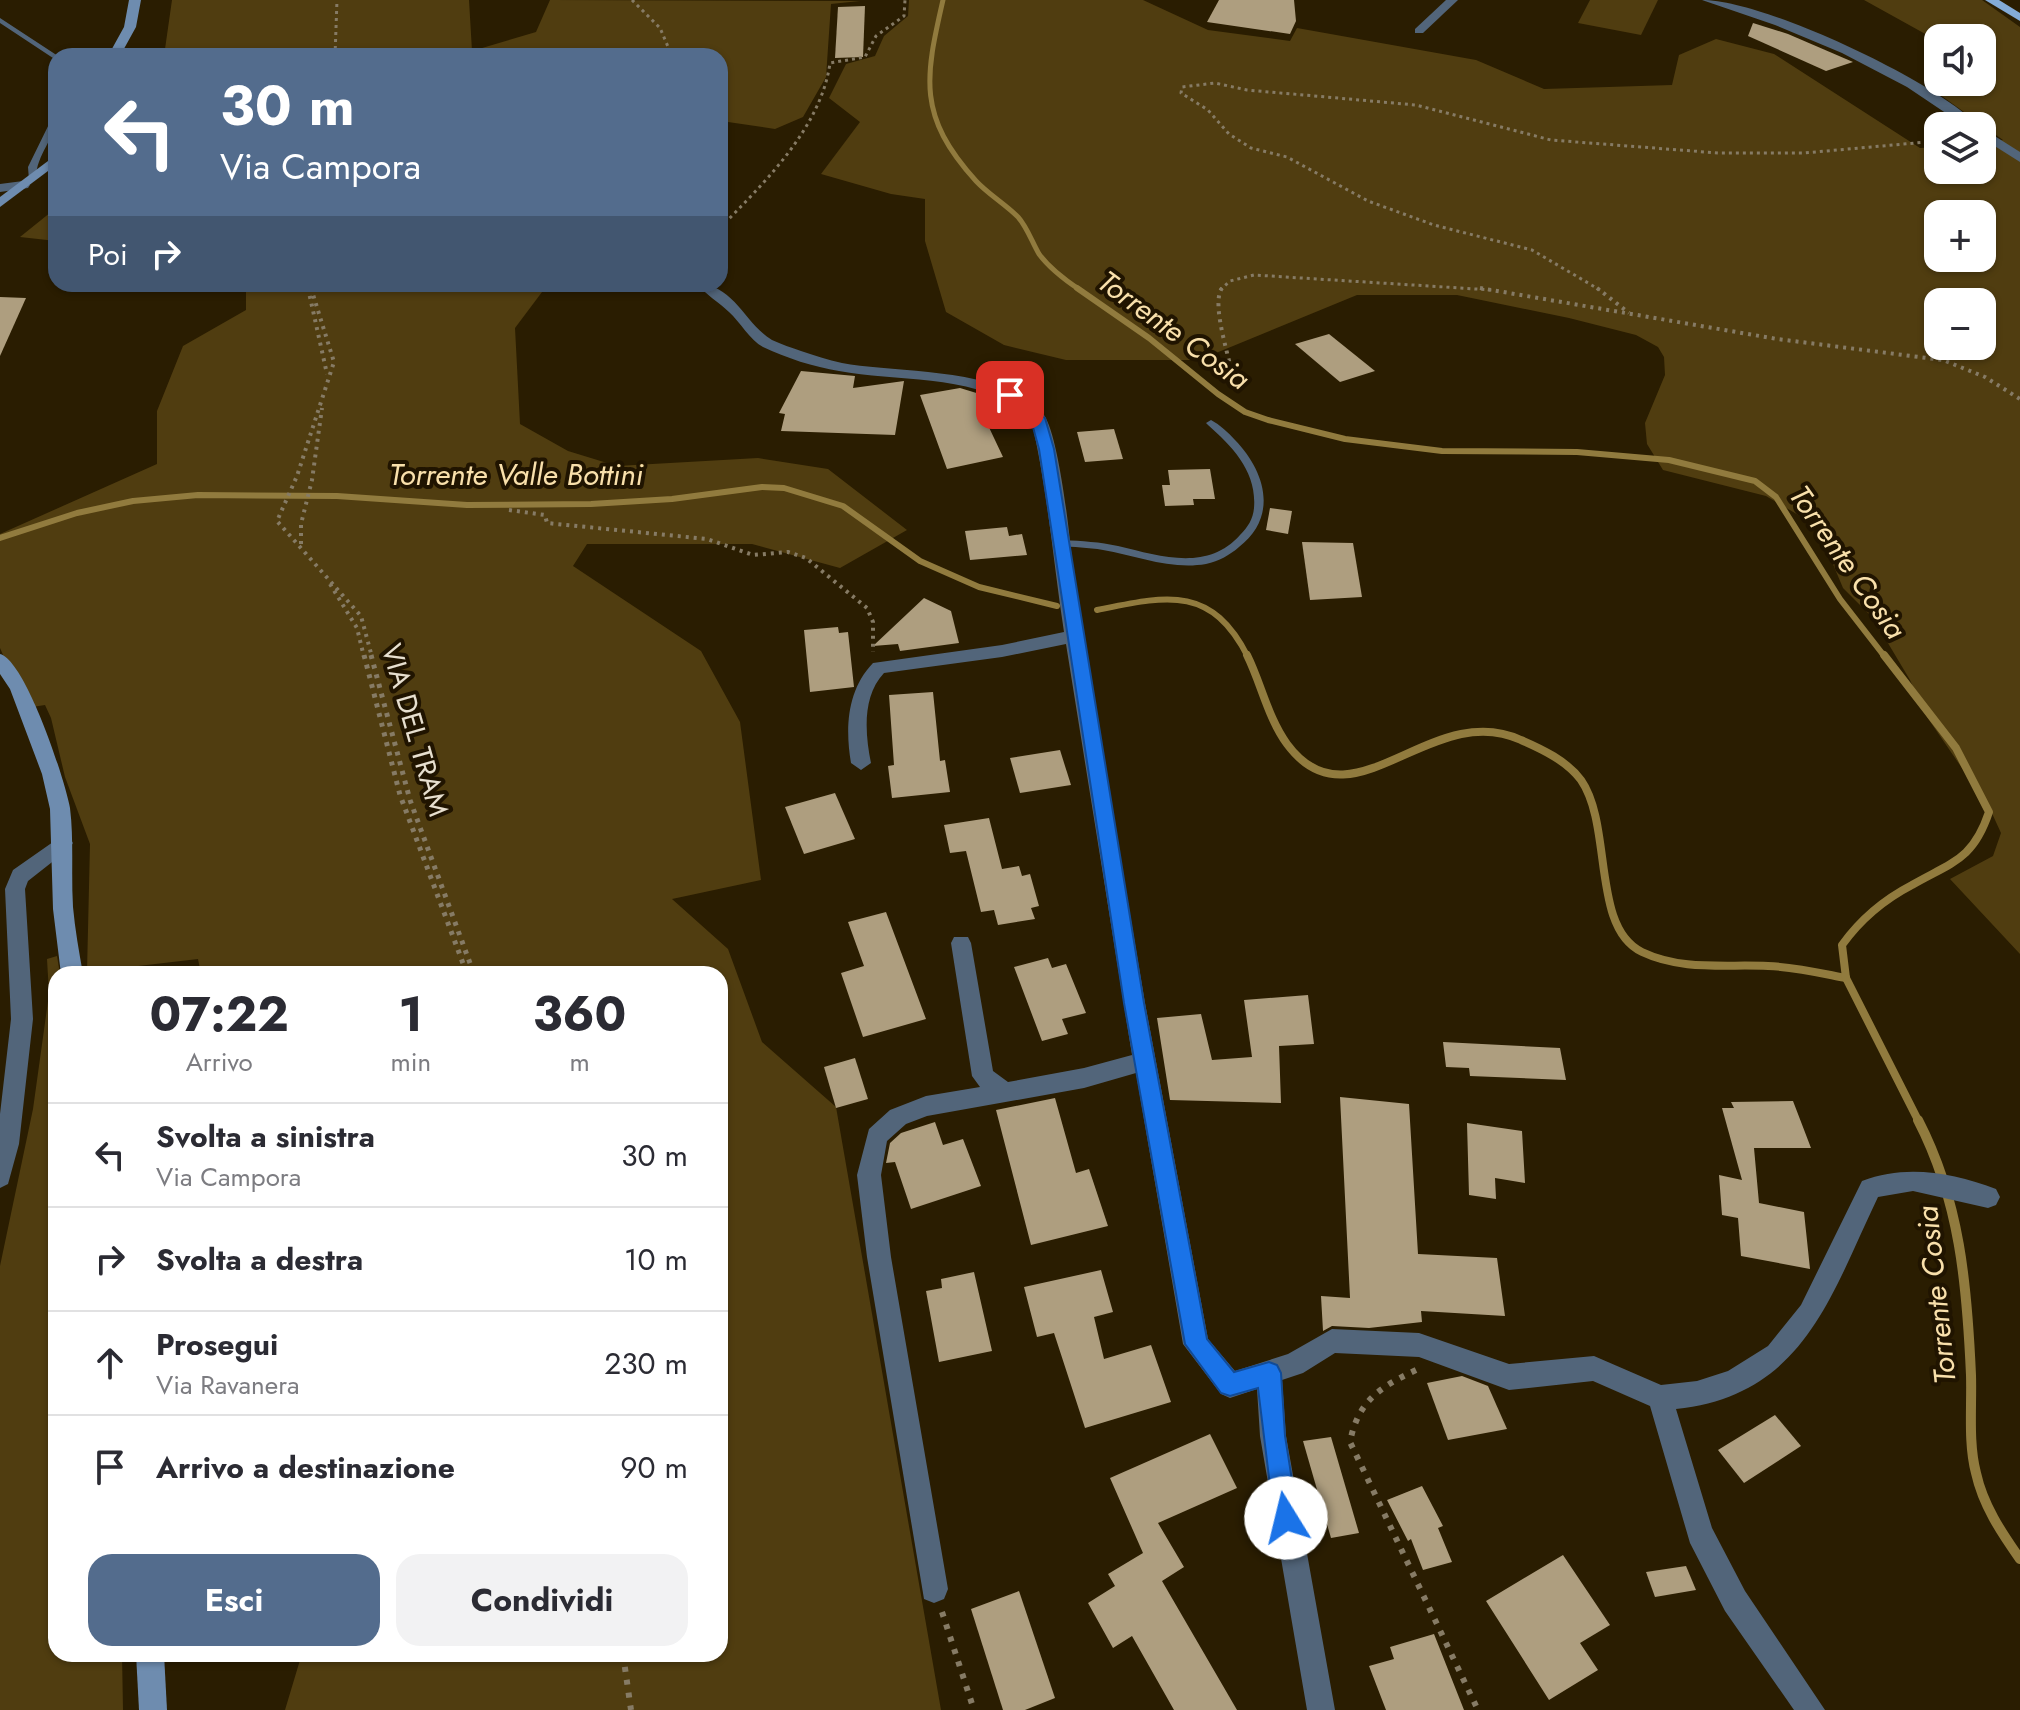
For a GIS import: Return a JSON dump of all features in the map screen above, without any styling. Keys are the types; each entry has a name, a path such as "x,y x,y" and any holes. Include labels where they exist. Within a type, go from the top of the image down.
{"main road":[{"path":"1991,0 2020,18"}],"street":[{"path":"118,48 130,27 135,0"},
{"path":"1419,31 1452,0"},
{"path":"1708,0 1815,33 1884,67 1953,112"},
{"path":"1996,142 2020,158"},
{"path":"0,203 48,165"},
{"path":"0,188 27,181"},
{"path":"714,292 733,307 765,342 793,353 839,367 967,383 1010,395 1038,418 1063,543 1065,583 1196,1344 1230,1385 1294,1364 1332,1341 1419,1345 1444,1357 1509,1377 1594,1368 1660,1398 1697,1394 1735,1381 1777,1355 1810,1313 1870,1189 1885,1181 1917,1180 1988,1197"},
{"path":"861,763 857,747 861,700 868,676 879,667 972,656 1073,629"},
{"path":"0,660 19,688 52,774 63,843 63,909 71,966"},
{"path":"0,1177 10,1130 22,1019 15,889 20,876 63,843"},
{"path":"961,943 983,1076 1004,1092"},
{"path":"934,1589 869,1175 877,1136 898,1117 926,1106 1084,1078 1145,1061"},
{"path":"1269,1373 1273,1436 1321,1710"},
{"path":"1660,1398 1700,1533 1735,1601 1811,1710"},
{"path":"150,1662 153,1710"}],"lane":[{"path":"0,20 48,53"},
{"path":"27,181 48,134"},
{"path":"1063,543 1102,546 1180,562 1203,562 1234,548 1253,528 1259,506 1257,485 1240,447 1211,423"}],"path":[{"path":"336,48 338,0"},
{"path":"632,0 660,28 669,48"},
{"path":"728,219 784,157 828,86 830,63 865,57 876,36 904,16 905,0"},
{"path":"1629,313 1589,282 1532,250 1434,225 1368,201 1287,157 1251,148 1229,134 1208,110 1181,93 1182,87 1215,83 1247,90 1416,105 1551,140 1718,153 1804,153 1924,142"},
{"path":"1235,388 1231,357 1216,308 1217,300 1219,291 1230,281 1254,275 1467,286 1777,339 1943,360 1985,377 2020,399"},
{"path":"311,292 328,373 312,480 301,524 301,545 343,602 357,628 400,795 464,966"},
{"name":"VIA DEL TRAM","path":"312,292 334,362 297,476 277,521 361,616 410,800 471,966"},
{"path":"509,510 536,511 545,515 547,523 707,539 753,555 788,552 806,558 867,608 873,622 874,658 879,667"},
{"path":"1444,1357 1376,1390 1358,1407 1350,1442 1478,1710"},
{"path":"934,1589 974,1710"},
{"path":"625,1662 631,1710"}],"shaded area":[{"path":"172,0 469,0 472,48 165,48"},
{"path":"550,0 860,1 831,4 826,77 803,117 775,129 728,122 728,48 482,48 536,32"},
{"path":"909,0 1143,0 1208,30 1290,41 1297,28 1476,60 1544,89 1672,85 1679,55 1716,39 1774,54 1924,148 1924,184 1996,184 1996,141 2003,140 1996,135 1996,112 1964,112 1942,96 1996,96 1996,24 1924,24 1924,33 1864,0 1982,0 2020,27 2020,954 1950,879 1993,856 2001,833 1990,809 1927,717 1910,680 1873,618 1843,588 1817,526 1766,496 1663,470 1647,444 1645,423 1665,375 1664,357 1658,347 1636,335 1457,295 1357,295 1199,360 1066,360 1004,345 946,312 925,241 925,199 891,194 821,174 860,122 829,98 846,64 875,56 884,36 908,16"},
{"path":"1590,0 1658,0 1641,35 1578,23"},
{"path":"48,214 48,240 20,237"},
{"path":"246,292 542,292 515,328 520,424 568,451 617,466 758,458 828,469 907,530 840,568 752,544 587,544 573,566 701,651 740,722 761,880 672,899 728,949 762,1042 836,1107 941,1710 285,1710 299,1662 728,1662 728,966 199,966 198,959 138,966 87,966 90,844 65,777 51,718 45,705 26,708 0,648 0,534 157,464 157,411 183,346 246,310"},
{"path":"57,956 59,966 48,966 48,976 47,959"},
{"path":"48,1001 48,1662 122,1662 123,1710 0,1710 0,1266 33,1109"}],"building":[{"path":"1219,0 1294,0 1296,21 1290,34 1207,22"},
{"path":"865,6 863,57 835,58 838,7"},
{"path":"1753,23 1788,34 1853,62 1826,71 1748,36"},
{"path":"0,297 26,298 0,356"},
{"path":"1329,334 1375,371 1340,382 1295,344"},
{"path":"801,371 855,376 853,388 904,381 895,435 781,431 785,414 779,413"},
{"path":"960,388 983,395 995,420 986,421 1003,457 947,469 920,395"},
{"path":"1114,429 1123,459 1085,462 1077,432"},
{"path":"1210,469 1215,499 1193,499 1194,505 1165,506 1162,485 1170,485 1168,470"},
{"path":"1270,508 1292,511 1288,534 1266,530"},
{"path":"1007,527 1009,536 1022,534 1027,555 970,560 965,531"},
{"path":"1302,542 1353,543 1362,597 1310,600"},
{"path":"924,598 951,611 959,643 900,651 898,644 873,646"},
{"path":"838,627 839,633 848,632 854,687 810,692 804,630"},
{"path":"933,692 940,761 945,760 950,792 892,798 888,766 894,765 889,695"},
{"path":"1060,750 1071,785 1020,793 1010,758"},
{"path":"835,793 855,839 804,854 785,807"},
{"path":"989,818 1002,869 1019,866 1022,876 1030,874 1039,906 1031,908 1035,919 998,925 994,910 981,912 966,851 950,853 944,825"},
{"path":"886,912 926,1019 863,1037 841,973 864,966 848,922"},
{"path":"1048,958 1052,968 1066,964 1086,1013 1062,1019 1068,1034 1042,1041 1014,967"},
{"path":"1308,995 1314,1044 1279,1046 1281,1103 1170,1100 1157,1018 1201,1014 1212,1060 1252,1057 1244,1000"},
{"path":"1443,1042 1560,1048 1566,1080 1470,1076 1469,1068 1446,1067"},
{"path":"855,1058 868,1099 836,1108 824,1067"},
{"path":"1340,1097 1409,1104 1418,1254 1497,1258 1505,1316 1421,1311 1422,1322 1369,1328 1332,1326 1323,1331 1321,1296 1350,1298"},
{"path":"1055,1098 1076,1173 1089,1169 1108,1226 1031,1245 996,1110"},
{"path":"1793,1101 1811,1148 1754,1148 1759,1203 1804,1212 1810,1269 1741,1256 1738,1218 1722,1215 1719,1175 1742,1180 1722,1108 1734,1108 1731,1102"},
{"path":"935,1122 943,1145 963,1139 981,1186 911,1209 895,1162 886,1163 890,1143 901,1133"},
{"path":"1467,1123 1522,1131 1525,1183 1495,1178 1496,1199 1469,1195"},
{"path":"1101,1270 1113,1312 1094,1317 1104,1359 1151,1345 1171,1402 1085,1428 1054,1333 1037,1337 1024,1287"},
{"path":"974,1272 992,1351 939,1362 926,1291 942,1288 941,1279"},
{"path":"1462,1376 1488,1386 1507,1429 1448,1440 1427,1383"},
{"path":"1775,1415 1801,1446 1744,1483 1718,1450"},
{"path":"1210,1434 1237,1488 1158,1523 1184,1567 1162,1581 1237,1710 1174,1710 1132,1636 1113,1648 1088,1603 1115,1586 1108,1574 1143,1553 1110,1478"},
{"path":"1331,1437 1359,1533 1331,1538 1303,1441"},
{"path":"1422,1486 1443,1526 1438,1528 1452,1562 1423,1570 1411,1539 1408,1541 1387,1500"},
{"path":"1563,1555 1610,1625 1580,1643 1598,1670 1549,1700 1486,1601"},
{"path":"1686,1566 1696,1590 1655,1597 1646,1572"},
{"path":"1019,1591 1055,1698 1025,1710 1003,1710 971,1609"},
{"path":"1434,1634 1464,1710 1386,1710 1369,1666 1394,1659 1390,1647"}],"waterway":[{"name":"Torrente Cosia","path":"943,0 930,74 935,116 943,136 976,181 1018,217 1043,259 1080,290"},
{"name":"Torrente Cosia","path":"1077,288 1149,338 1218,394 1245,412 1268,420 1345,439 1442,451 1577,452 1669,460 1755,481 1776,497 1840,599 1885,657"},
{"name":"Torrente Valle Bottini","path":"0,538 77,513 133,501 198,495 337,496 467,505 591,504 672,499 762,487 784,488 843,506 920,561 979,587 1057,606"},
{"name":"Torrente Valle Bottini","path":"1097,610 1165,599 1202,606 1234,633 1247,656"},
{"name":"Torrente Cosia","path":"1846,978 1842,945 1857,927 1902,891 1960,858 1976,840 1989,812 1956,748 1884,655"},
{"name":"Torrente Valle Bottini","path":"1247,656 1280,734 1312,767 1338,775 1366,770 1456,735 1488,732 1521,740 1561,761 1581,780 1591,800 1615,921 1626,940 1642,952 1688,964 1778,967 1846,978"},
{"name":"Torrente Cosia","path":"1846,978 1918,1120"},
{"name":"Torrente Cosia","path":"1918,1120 1943,1181 1959,1244 1967,1309 1971,1437 1976,1473 1988,1507 2020,1559"}],"route":[{"path":"1010,395 1038,418 1046,449 1134,1003 1196,1344 1230,1385 1269,1373 1273,1436 1286,1518"}]}
